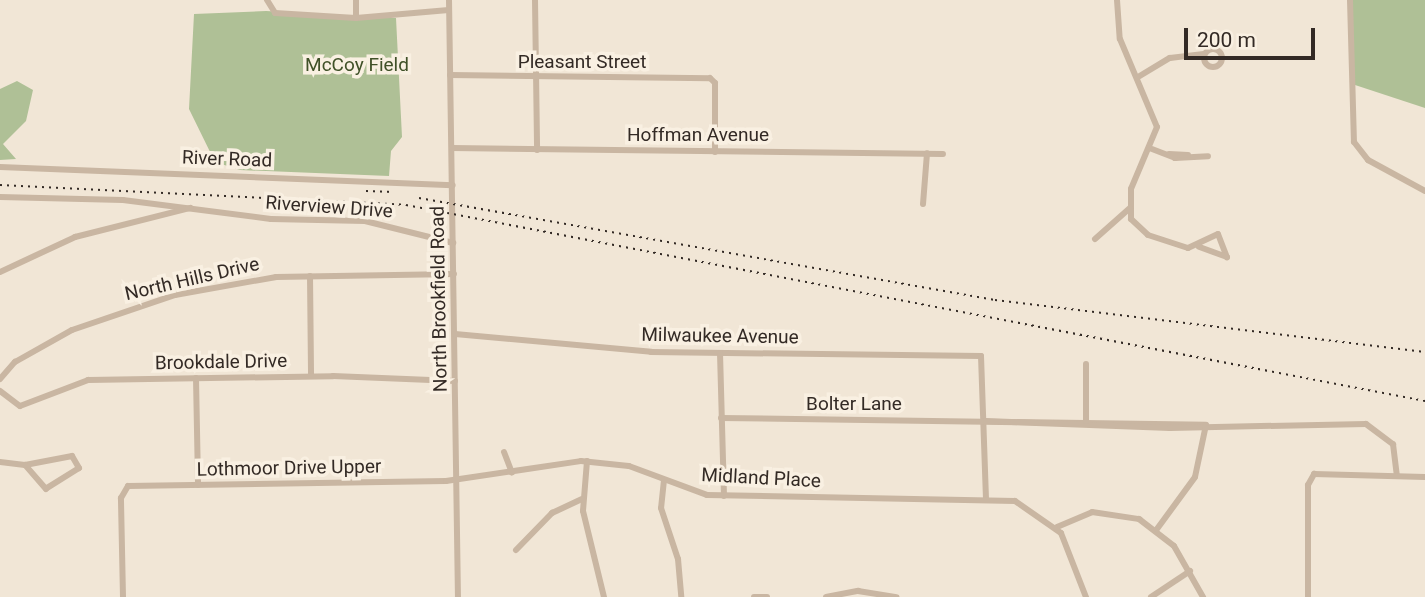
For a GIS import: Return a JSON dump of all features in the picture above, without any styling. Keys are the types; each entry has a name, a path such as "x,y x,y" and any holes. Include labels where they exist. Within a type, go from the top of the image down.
{"street":[{"path":"267,0 268,11 356,18 449,10"},
{"path":"356,0 356,18"},
{"name":"North Brookfield Road","path":"449,0 458,597"},
{"path":"534,0 537,150"},
{"path":"1116,0 1120,39 1155,117 1153,149 1133,183 1130,208 1142,232 1199,247 1217,258 1227,257 1218,234 1199,247"},
{"path":"1350,0 1354,142 1368,160 1425,191"},
{"path":"1138,77 1170,58 1205,54"},
{"name":"Pleasant Street","path":"450,75 714,80 715,152"},
{"name":"Hoffman Avenue","path":"452,148 943,154"},
{"path":"1153,149 1169,154 1208,156"},
{"path":"923,204 927,153"},
{"name":"River Road","path":"0,167 453,185"},
{"name":"Riverview Drive","path":"0,197 138,201 271,219 372,222 453,243"},
{"path":"138,201 139,219"},
{"name":"Riverview Drive","path":"0,271 75,237 139,219 202,208"},
{"path":"1095,239 1130,208"},
{"name":"North Hills Drive","path":"0,379 45,344 119,312 233,283 310,276 454,274"},
{"path":"310,276 311,376"},
{"name":"Milwaukee Avenue","path":"455,334 720,353 984,359 986,421"},
{"path":"720,353 723,496"},
{"path":"1086,364 1086,423"},
{"name":"Brookdale Drive","path":"0,391 20,406 78,381 311,376 455,381"},
{"path":"196,378 198,485"},
{"name":"Bolter Lane","path":"722,418 1371,425 1393,444 1397,475"},
{"path":"986,421 986,498"},
{"path":"1157,529 1195,477 1206,425"},
{"path":"504,452 512,472"},
{"path":"0,462 25,465 72,456 80,464 46,489 25,465"},
{"path":"587,461 582,499 604,597"},
{"name":"Midland Place","path":"457,480 587,461 629,466 664,480 723,496 986,498 1023,504 1056,527"},
{"path":"1307,597 1309,481 1321,471 1425,477"},
{"name":"Lothmoor Drive Upper","path":"123,597 123,490 198,485 457,480"},
{"path":"664,480 661,508 678,559 681,597"},
{"path":"516,550 552,513 582,499"},
{"path":"1086,597 1056,527 1109,511 1157,529 1190,571 1203,597"},
{"path":"1151,597 1190,571"},
{"path":"826,597 858,591 897,597"},
{"path":"754,597 767,597"}],"green space":[{"path":"1348,0 1425,0 1425,108 1352,84"},
{"name":"McCoy Field","path":"266,11 396,18 402,137 391,151 389,176 240,170 215,162 189,109 194,14"},
{"path":"17,81 33,90 26,121 3,144 16,159 0,160 0,89"}],"railway":[{"path":"0,185 406,205 1425,401"},
{"path":"366,191 394,192"},
{"path":"419,198 995,300 1425,352"}]}
